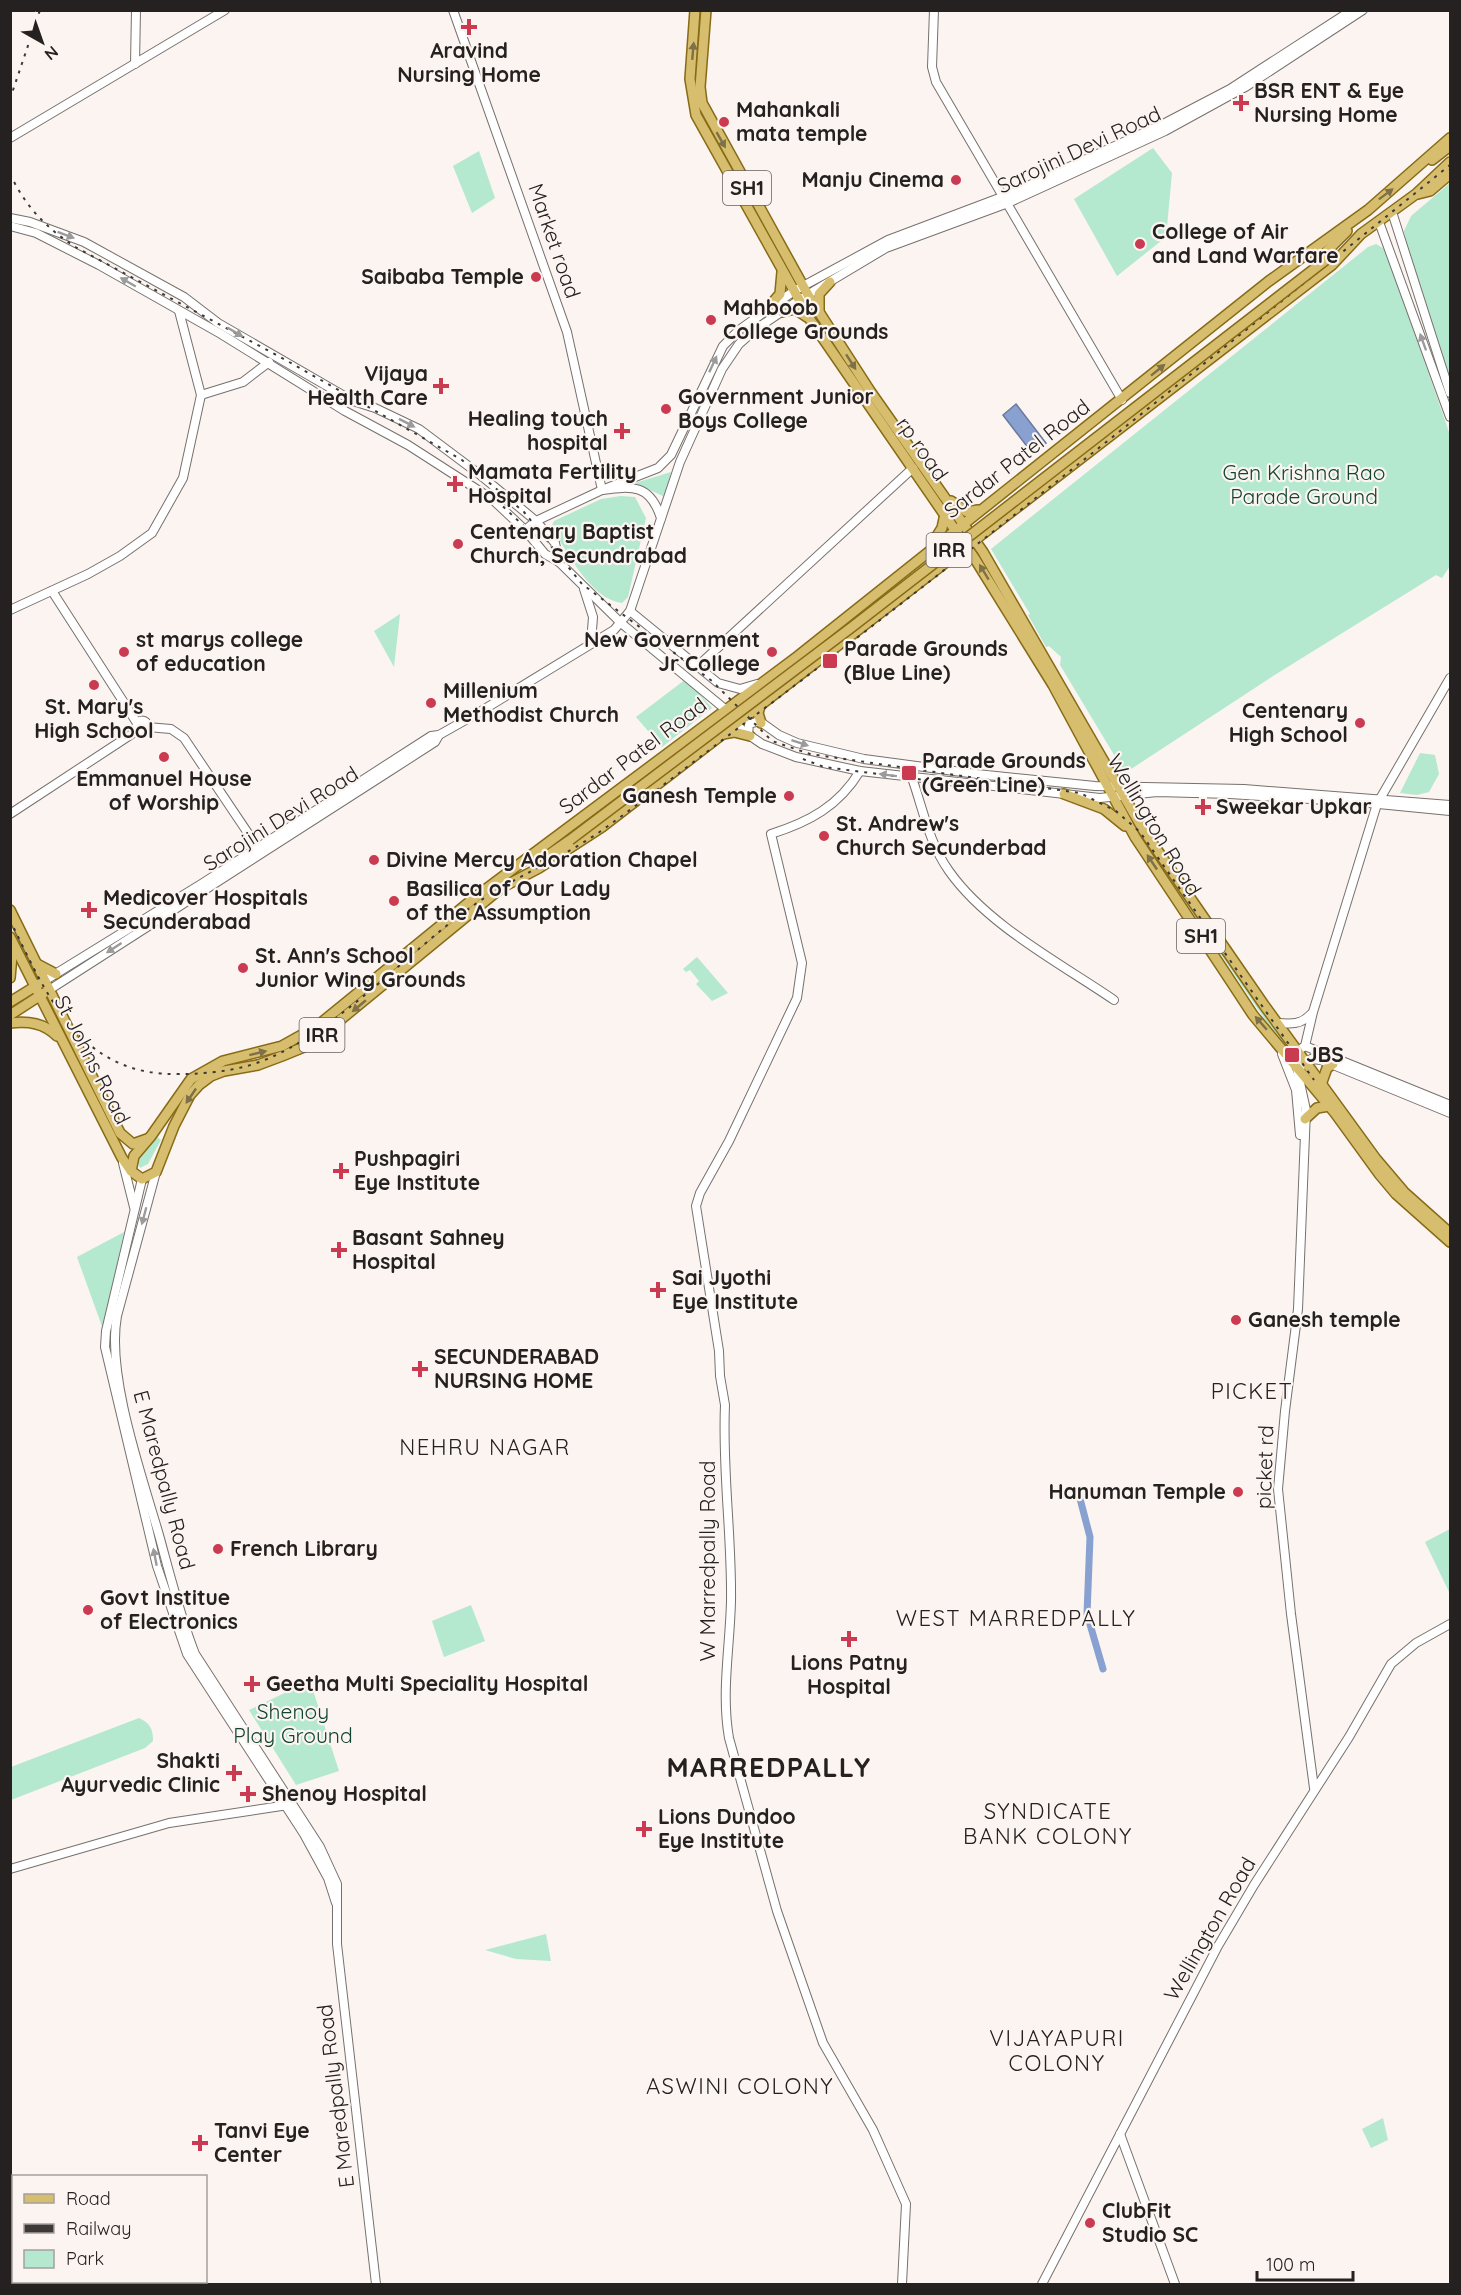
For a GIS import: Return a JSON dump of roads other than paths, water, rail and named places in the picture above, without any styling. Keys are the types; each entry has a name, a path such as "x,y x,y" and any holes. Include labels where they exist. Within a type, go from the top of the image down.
{"main road":[{"path":"135,64 136,10"},
{"path":"10,138 225,10"},
{"name":"Market road","path":"453,10 567,332 602,490"},
{"name":"SH1","path":"695,10 690,79 696,115 780,267 801,293"},
{"name":"SH1","path":"705,10 700,87 702,103 801,293"},
{"path":"934,10 932,67 936,82 1122,400"},
{"name":"Sarojini Devi Road","path":"49,980 260,850 431,736 439,735 614,630 630,611 681,462 726,359 747,337 782,312 801,293 888,240 1005,200 1230,89 1352,10"},
{"name":"Sarojini Devi Road","path":"801,293 830,282 886,248 1166,131 1247,86 1363,10"},
{"name":"Sardar Patel Road","path":"131,1171 134,1156 191,1079 223,1061 282,1046 309,1032 478,895 843,621 1269,281 1368,210 1450,144"},
{"name":"IRR","path":"1416,194 1450,162"},
{"name":"Sardar Patel Road","path":"156,1172 174,1126 190,1095 199,1085 218,1074 258,1065 304,1047 349,1014 501,888 539,868 602,827 721,734 854,635 1034,492 1332,265 1361,234 1416,194 1430,191 1450,174"},
{"name":"IRR","path":"1325,257 1368,210"},
{"path":"10,211 30,222 84,242 184,297 218,323 353,401 375,408 419,429 536,521 555,543 559,562"},
{"path":"1392,212 1450,417"},
{"path":"10,218 30,222"},
{"path":"1379,222 1435,362 1450,393"},
{"path":"10,226 46,238 179,310 301,382 345,411 408,445 492,499 525,530 545,554 559,562 621,623 725,709 749,736 762,744 796,757 860,771 1064,794 1113,798 1157,792 1230,794 1450,805"},
{"name":"IRR","path":"501,888 852,627 1325,257 1361,234"},
{"path":"525,530 536,521 602,490 653,470 671,455 719,352 739,330 768,308 780,294 783,285 780,267"},
{"path":"821,315 818,299 830,282"},
{"path":"768,308 801,293"},
{"name":"rp road","path":"801,293 821,315 870,391 944,496 960,526"},
{"name":"rp road","path":"801,293 812,321 945,514 960,526"},
{"path":"782,312 795,309 812,321"},
{"path":"10,610 120,556 152,533 183,478 201,395 179,310"},
{"path":"201,395 243,382 268,362"},
{"path":"301,382 306,373"},
{"path":"1106,412 1118,428"},
{"path":"699,665 914,468"},
{"path":"1023,477 1034,492"},
{"path":"602,490 631,486 641,489 651,498 661,520"},
{"path":"944,496 967,512 981,510"},
{"path":"924,555 942,528 945,514"},
{"name":"SH1","path":"960,526 1119,786 1144,831 1277,1023 1301,1048 1307,1061 1388,1173 1404,1192 1450,1232"},
{"name":"Wellington Road","path":"971,542 1053,685 1135,837 1248,1007 1287,1058 1329,1106 1396,1194 1450,1242"},
{"path":"582,585 593,617 591,643"},
{"path":"52,591 138,727"},
{"path":"630,611 699,665 718,683 729,687 752,687 763,682"},
{"path":"843,621 854,635"},
{"path":"1287,1058 1301,1048 1379,801 1450,678"},
{"path":"752,690 748,694 749,703 760,706 758,713 761,722"},
{"path":"737,700 779,735 797,743 864,759 1107,786 1244,789 1379,801 1450,811"},
{"path":"715,717 726,719 721,734 734,732 749,736"},
{"path":"10,814 144,721 147,727 171,729 184,738 260,850"},
{"path":"749,736 749,724 761,722"},
{"name":"W Marredpally Road","path":"860,771 849,789 816,816 771,834 802,963 797,998 729,1141 700,1193 696,1206 719,1351 725,1405 730,1601 726,1652 725,1720 777,1911 823,2043 873,2130 906,2204 902,2284"},
{"path":"912,778 926,825 948,870 974,900 1016,935 1114,1000"},
{"path":"1064,794 1104,809 1135,837"},
{"name":"IRR","path":"512,871 568,838"},
{"name":"St Johns Road","path":"10,910 35,962 49,980 120,1133 133,1144 142,1143 151,1136"},
{"path":"10,978 12,939"},
{"name":"St Johns Road","path":"12,939 34,995 62,1043 122,1158 131,1171 142,1179"},
{"path":"35,962 49,980"},
{"path":"10,1002 31,985 49,980"},
{"path":"10,1016 36,998 49,980"},
{"path":"1277,1023 1293,1024 1305,1020 1312,1012"},
{"path":"10,1023 24,1022 45,1027 62,1043"},
{"name":"picket rd","path":"1279,1047 1296,1090 1302,1145"},
{"path":"1301,1048 1450,1106"},
{"path":"1297,1069 1307,1061 1321,1060 1450,1113"},
{"path":"1322,1082 1327,1068 1333,1064"},
{"name":"picket rd","path":"1297,1069 1303,1095 1305,1119 1302,1145 1299,1309 1284,1411 1278,1490 1291,1614 1314,1788"},
{"path":"1305,1119 1317,1108 1329,1106"},
{"path":"122,1158 135,1211"},
{"path":"142,1179 156,1172"},
{"name":"E Maredpally Road","path":"156,1172 117,1316 113,1355 149,1502 185,1628 195,1654 249,1744"},
{"name":"E Maredpally Road","path":"142,1179 106,1331 106,1358 157,1566 175,1625 202,1680 249,1744 334,1875 338,1898 336,1903 338,1952 376,2284"},
{"name":"Wellington Road","path":"1042,2284 1230,1924 1314,1788 1349,1737 1391,1664 1416,1643 1450,1624"},
{"path":"10,1869 123,1834 170,1823 289,1804"},
{"path":"1120,2134 1175,2284"}],"water":[{"path":"1016,404 1046,443 1032,453 1003,415"}],"waterway":[{"path":"1078,1491 1090,1537 1087,1614 1103,1669"}],"railway":[{"path":"10,99 40,10"},
{"path":"10,920 38,977 71,1027 92,1047 116,1062 146,1071 180,1074 212,1072 243,1067 273,1056 304,1040 333,1020 474,905 592,837 769,705 1027,505 1450,165"},
{"path":"10,174 23,197 38,216 77,248 282,358 462,460 524,512 582,584 712,681 772,741 810,754 1080,793 1116,811 1140,832 1314,1080"},
{"path":"490,494 531,533"},
{"path":"803,759 824,767 933,781"}],"place":[{"name":"Aravind Nursing Home","path":"469,27"},
{"name":"BSR ENT & Eye Nursing Home","path":"1241,103"},
{"name":"Mahankali mata temple","path":"724,122"},
{"name":"Manju Cinema","path":"956,180"},
{"name":"College of Air and Land Warfare","path":"1140,244"},
{"name":"Saibaba Temple","path":"536,277"},
{"name":"Mahboob College Grounds","path":"711,320"},
{"name":"Vijaya Health Care","path":"441,386"},
{"name":"Government Junior Boys College","path":"666,409"},
{"name":"Healing touch hospital","path":"622,431"},
{"name":"Mamata Fertility Hospital","path":"455,484"},
{"name":"Centenary Baptist Church, Secundrabad","path":"458,544"},
{"name":"st marys college of education","path":"124,652"},
{"name":"New Government Jr College","path":"772,652"},
{"name":"Parade Grounds (Blue Line)","path":"830,661"},
{"name":"St. Mary's High School","path":"94,685"},
{"name":"Millenium Methodist Church","path":"431,703"},
{"name":"Centenary High School","path":"1360,723"},
{"name":"Emmanuel House of Worship","path":"164,757"},
{"name":"Parade Grounds (Green Line)","path":"909,773"},
{"name":"Ganesh Temple","path":"789,796"},
{"name":"Sweekar Upkar","path":"1203,807"},
{"name":"St. Andrew's Church Secunderbad","path":"824,836"},
{"name":"Divine Mercy Adoration Chapel","path":"374,860"},
{"name":"Basilica of Our Lady of the Assumption","path":"394,901"},
{"name":"Medicover Hospitals Secunderabad","path":"89,910"},
{"name":"St. Ann's School Junior Wing Grounds","path":"243,968"},
{"name":"JBS","path":"1292,1055"},
{"name":"Pushpagiri Eye Institute","path":"341,1171"},
{"name":"Basant Sahney Hospital","path":"339,1250"},
{"name":"Sai Jyothi Eye Institute","path":"658,1290"},
{"name":"Ganesh temple","path":"1236,1320"},
{"name":"SECUNDERABAD NURSING HOME","path":"420,1369"},
{"name":"Hanuman Temple","path":"1238,1492"},
{"name":"French Library","path":"218,1549"},
{"name":"Govt Institue of Electronics","path":"88,1610"},
{"name":"Lions Patny Hospital","path":"849,1639"},
{"name":"Geetha Multi Speciality Hospital","path":"252,1684"},
{"name":"Shakti Ayurvedic Clinic","path":"234,1773"},
{"name":"Shenoy Hospital","path":"248,1794"},
{"name":"Lions Dundoo Eye Institute","path":"644,1829"},
{"name":"Tanvi Eye Center","path":"200,2143"},
{"name":"ClubFit Studio SC","path":"1090,2223"}],"district":[{"name":"PICKET","path":"1252,1391"},
{"name":"NEHRU NAGAR","path":"485,1447"},
{"name":"WEST MARREDPALLY","path":"1016,1618"},
{"name":"MARREDPALLY","path":"769,1768"},
{"name":"SYNDICATE BANK COLONY","path":"1048,1824"},
{"name":"VIJAYAPURI COLONY","path":"1057,2050"},
{"name":"ASWINI COLONY","path":"740,2086"}],"park label":[{"name":"Gen Krishna Rao Parade Ground","path":"1304,485"},
{"name":"Shenoy Play Ground","path":"293,1724"}]}
